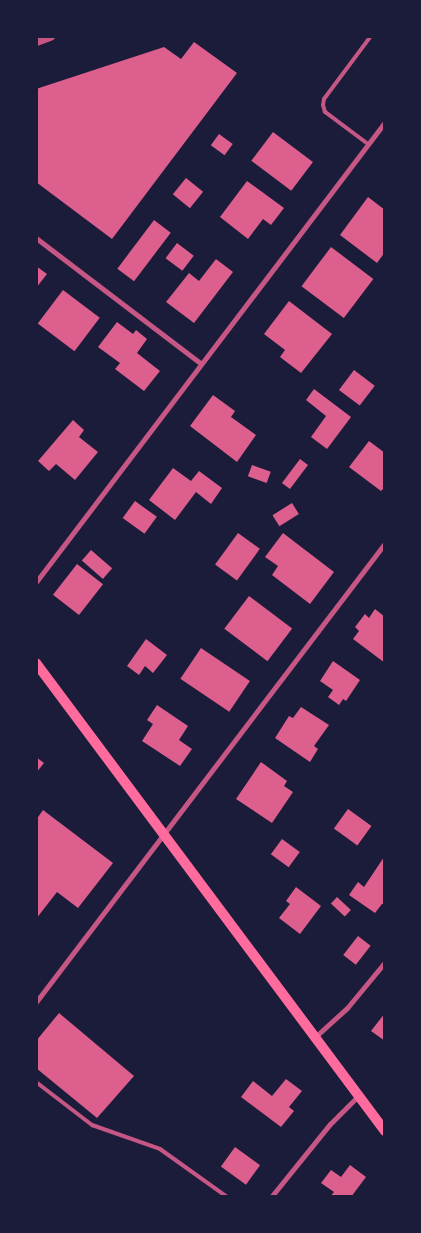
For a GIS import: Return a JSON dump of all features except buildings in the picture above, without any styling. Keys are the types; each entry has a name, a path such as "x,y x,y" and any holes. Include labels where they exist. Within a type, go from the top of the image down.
{"main road":[{"path":"36,663 385,1131"}],"street":[{"path":"36,41 50,36"},
{"path":"36,582 385,122"},
{"path":"36,238 200,364"},
{"path":"36,1002 385,543"},
{"path":"315,1037 358,995 385,962"},
{"path":"271,1197 335,1119 358,1096"}],"lane":[{"path":"368,144 325,112 323,105 324,99 372,36"},
{"path":"36,1082 92,1125 160,1149 226,1197"}]}
